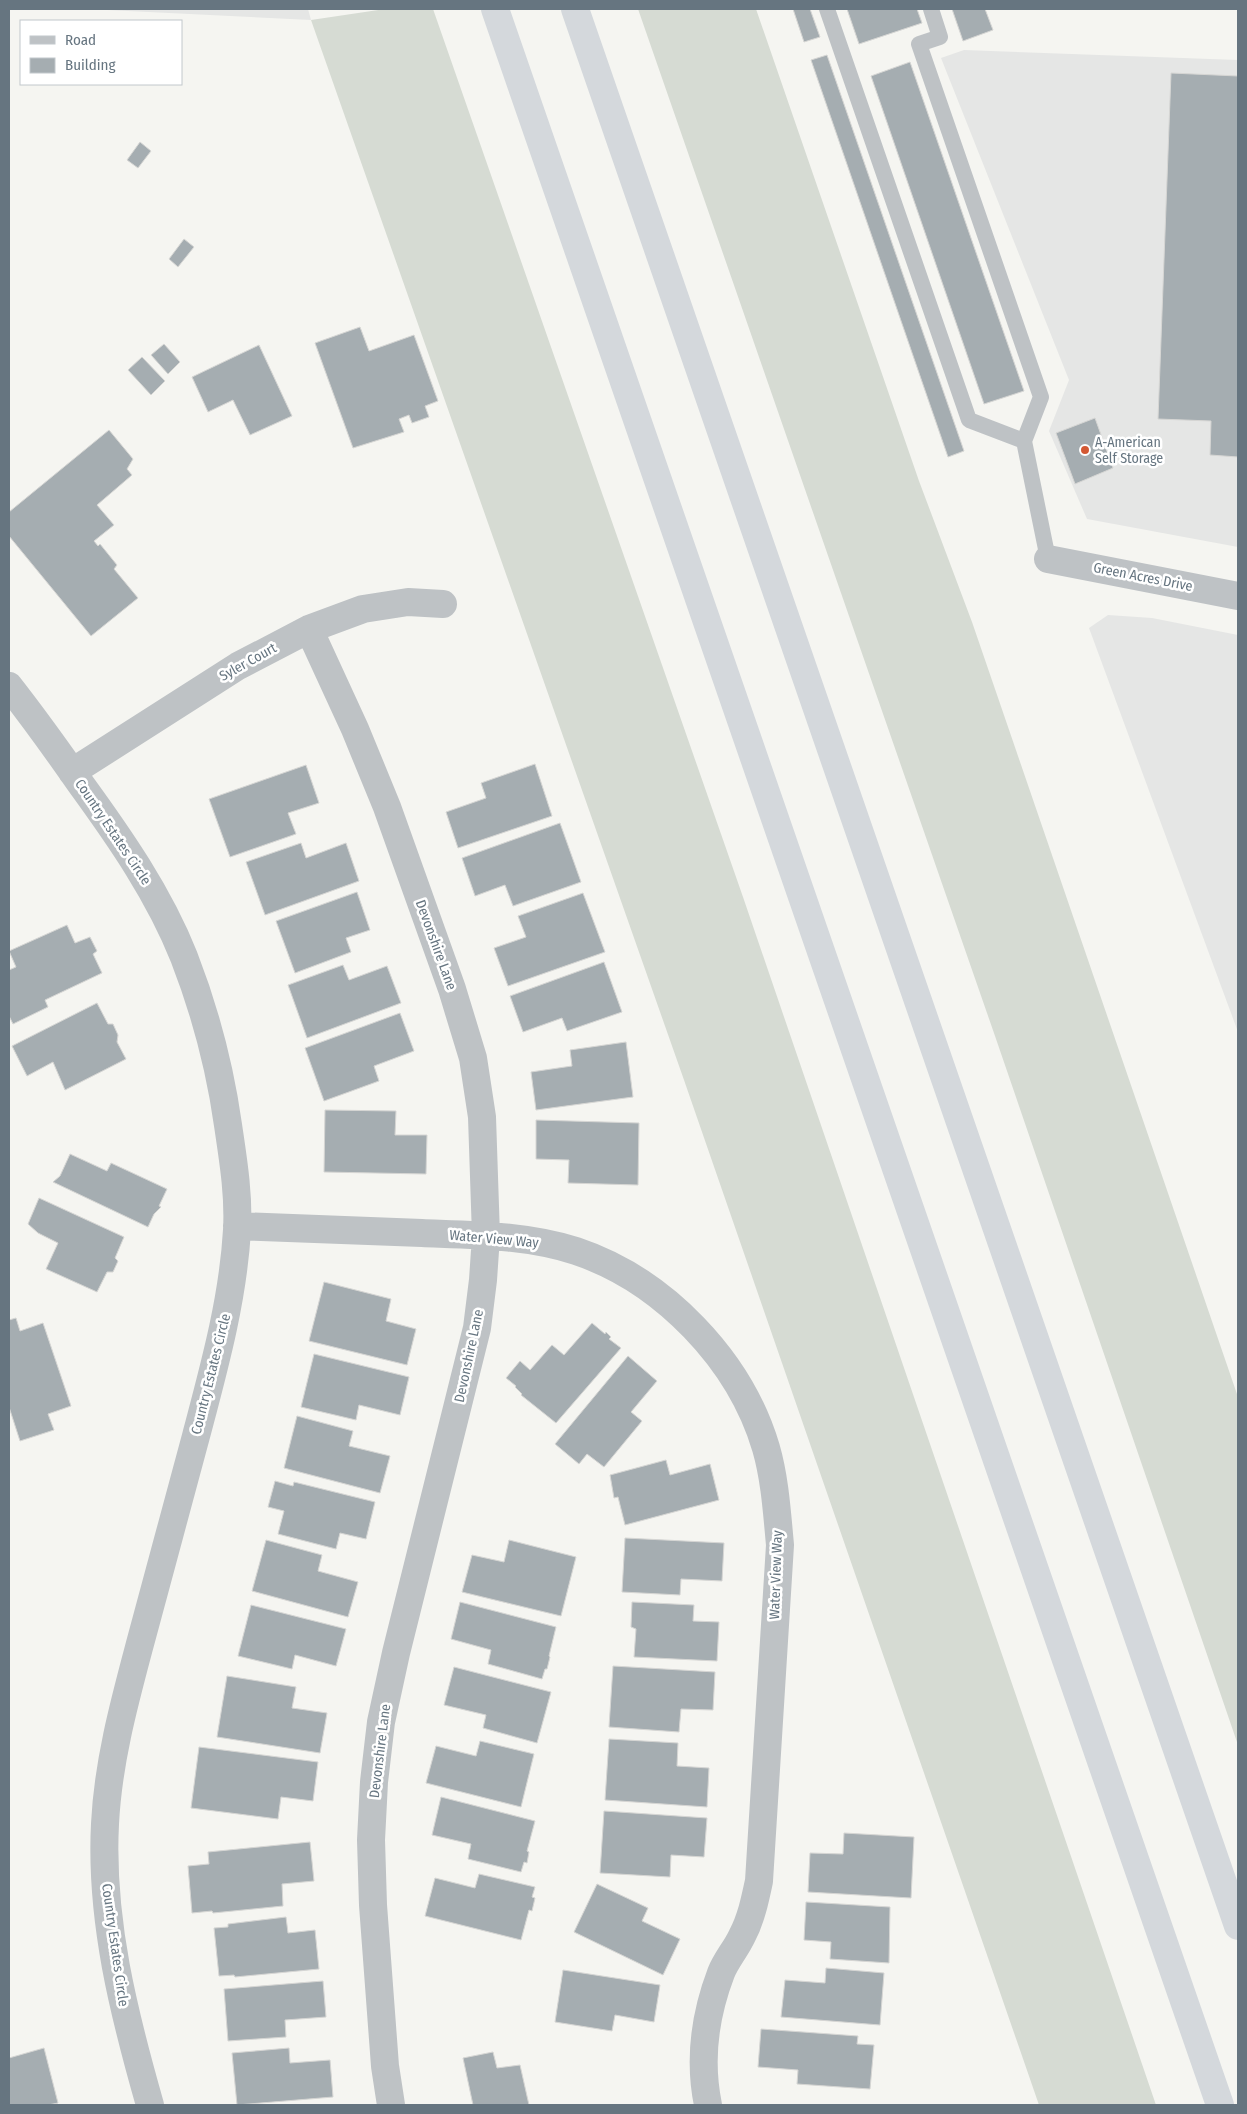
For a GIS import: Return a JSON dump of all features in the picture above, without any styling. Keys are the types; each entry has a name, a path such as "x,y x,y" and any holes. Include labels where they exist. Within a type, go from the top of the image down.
{"highway":[{"path":"495,9 1220,2105"},
{"path":"575,9 1238,1926"}],"street":[{"name":"Green Acres Drive","path":"1048,558 1238,596"},
{"name":"Syler Court","path":"72,772 238,666 309,629 372,608 408,602 444,604"},
{"name":"Devonshire Lane","path":"309,629 355,729 387,807 452,989 473,1058 482,1117 486,1236 477,1328 396,1653 381,1722 374,1782 371,1840 373,1905 385,2066 391,2105"},
{"name":"Country Estates Circle","path":"9,686 129,852 149,886 183,955 205,1020 223,1090 234,1163 237,1226 232,1281 220,1348 127,1691 112,1761 105,1825 106,1894 113,1955 126,2020 150,2105"},
{"name":"Water View Way","path":"237,1226 486,1236 530,1240 576,1251 616,1270 650,1290 686,1319 722,1359 746,1399 766,1448 776,1494 780,1545 759,1881 746,1926 722,1972 709,2012 703,2054 708,2105"}],"lane":[{"path":"826,9 969,420 1024,441"},
{"path":"931,9 940,37 919,44 1041,397 1024,441 1048,558"}],"shaded area":[{"path":"87,9 308,9 311,20"},
{"path":"385,9 433,9 743,897 1156,2105 1039,2105 684,1080 311,20"},
{"path":"638,9 756,9 919,481 972,622 1238,1397 1238,1745 995,1036"},
{"path":"964,50 1238,60 1238,547 1087,519 1049,431 1069,380 941,58"},
{"path":"1108,615 1152,618 1238,635 1238,1032 1089,628"}],"building":[{"path":"793,9 810,9 820,37 804,42"},
{"path":"847,9 917,9 922,23 859,44"},
{"path":"952,9 985,9 993,30 963,41"},
{"path":"827,55 964,451 948,457 811,60"},
{"path":"910,62 1024,391 984,404 871,76"},
{"path":"1171,73 1238,76 1238,457 1210,455 1211,421 1158,419"},
{"path":"140,142 151,151 138,168 127,160"},
{"path":"184,239 194,247 178,267 169,259"},
{"path":"360,327 369,351 414,335 438,401 425,406 429,417 412,423 409,415 399,419 404,432 353,448 315,343"},
{"path":"164,344 180,362 168,374 151,355"},
{"path":"259,345 292,416 250,435 233,400 208,412 192,377"},
{"path":"142,357 165,381 151,395 128,370"},
{"name":"A-American Self Storage","path":"1095,418 1113,468 1075,484 1056,433"},
{"path":"109,430 133,459 127,469 132,475 97,505 114,525 94,541 98,546 100,544 117,565 114,569 138,598 91,636 9,536 9,512"},
{"path":"535,764 552,816 458,848 446,812 486,798 481,783"},
{"path":"306,765 319,803 288,813 296,834 230,857 209,799"},
{"path":"560,823 581,882 513,906 505,885 475,896 462,858"},
{"path":"301,843 306,858 346,843 359,881 265,915 246,862"},
{"path":"357,892 370,930 346,938 351,952 295,973 276,921"},
{"path":"583,893 605,952 508,986 494,948 526,937 518,916"},
{"path":"67,925 75,943 90,937 97,951 93,954 102,973 45,1000 48,1007 13,1024 9,1016 9,970 16,967 9,951"},
{"path":"604,962 622,1012 567,1031 562,1018 523,1032 510,996"},
{"path":"343,965 349,980 387,966 401,1003 307,1038 288,985"},
{"path":"97,1003 108,1024 113,1024 118,1035 117,1042 126,1059 65,1090 53,1062 27,1076 12,1046"},
{"path":"400,1013 414,1051 374,1066 379,1081 324,1101 305,1048"},
{"path":"626,1042 633,1097 536,1110 531,1072 572,1066 570,1050"},
{"path":"325,1110 396,1111 395,1135 427,1135 426,1174 324,1172"},
{"path":"536,1120 639,1123 638,1185 568,1183 569,1160 536,1159"},
{"path":"70,1154 107,1171 111,1163 167,1189 159,1206 161,1207 154,1214 148,1227 53,1182 60,1176"},
{"path":"39,1198 124,1237 115,1258 118,1261 113,1272 107,1272 97,1292 46,1269 58,1243 38,1233 28,1224"},
{"path":"324,1282 391,1299 386,1321 416,1329 407,1365 309,1341"},
{"path":"16,1318 20,1331 43,1323 71,1406 48,1414 54,1430 20,1441 9,1407 9,1320"},
{"path":"592,1323 605,1334 606,1332 611,1337 609,1339 621,1348 556,1423 521,1395 516,1386 506,1378 520,1361 530,1370 552,1345 564,1355"},
{"path":"314,1354 409,1377 400,1415 359,1405 356,1420 301,1407"},
{"path":"628,1356 657,1381 631,1412 642,1421 604,1467 587,1454 579,1464 555,1444"},
{"path":"297,1416 353,1431 349,1446 390,1456 380,1493 284,1468"},
{"path":"666,1460 670,1475 710,1464 719,1500 625,1525 618,1497 614,1498 610,1475"},
{"path":"275,1481 293,1486 294,1482 375,1502 366,1539 340,1533 336,1549 278,1534 284,1511 268,1507"},
{"path":"625,1538 724,1543 722,1581 681,1579 680,1595 622,1592"},
{"path":"266,1540 322,1555 318,1571 358,1582 348,1617 252,1591"},
{"path":"509,1540 576,1557 561,1616 462,1592 472,1555 504,1562"},
{"path":"460,1602 556,1627 547,1669 545,1669 542,1679 488,1664 491,1650 451,1639"},
{"path":"632,1602 694,1605 693,1621 719,1622 717,1661 634,1657 636,1629 631,1627"},
{"path":"251,1605 346,1629 336,1666 295,1655 292,1669 238,1656"},
{"path":"613,1666 715,1672 713,1710 681,1709 679,1732 609,1727"},
{"path":"454,1667 551,1692 537,1743 483,1728 486,1715 444,1705"},
{"path":"227,1676 296,1687 292,1708 327,1713 320,1753 217,1737"},
{"path":"609,1739 678,1743 677,1766 709,1768 707,1807 605,1800"},
{"path":"480,1741 534,1754 521,1807 426,1783 436,1746 476,1756"},
{"path":"199,1747 318,1762 313,1801 281,1797 278,1819 191,1808"},
{"path":"441,1797 535,1821 527,1851 529,1852 527,1863 524,1862 521,1872 468,1859 471,1844 432,1835"},
{"path":"604,1811 707,1818 704,1857 671,1855 670,1877 600,1873"},
{"path":"844,1833 914,1837 911,1898 808,1892 810,1853 843,1854"},
{"path":"310,1842 314,1881 282,1884 283,1906 213,1913 212,1911 192,1913 188,1866 209,1864 208,1852"},
{"path":"479,1874 535,1887 532,1897 535,1898 532,1911 529,1910 521,1940 425,1916 435,1878 475,1888"},
{"path":"597,1884 648,1908 642,1921 680,1939 663,1975 574,1932"},
{"path":"806,1902 890,1907 889,1963 830,1959 831,1942 804,1940"},
{"path":"286,1917 288,1933 315,1930 319,1969 235,1977 234,1975 219,1976 214,1928 228,1927 228,1924"},
{"path":"826,1968 884,1973 880,2025 781,2017 785,1980 825,1983"},
{"path":"563,1970 660,1985 654,2022 615,2015 612,2031 555,2022"},
{"path":"323,1981 326,2017 285,2020 286,2037 228,2041 224,1989"},
{"path":"761,2029 858,2036 857,2044 874,2045 870,2089 797,2084 798,2070 758,2067"},
{"path":"44,2048 58,2103 48,2105 9,2105 9,2058"},
{"path":"289,2048 290,2063 330,2060 333,2097 237,2105 232,2053"},
{"path":"493,2052 497,2068 520,2065 529,2105 473,2105 463,2058"}],"place":[{"name":"A-American Self Storage","path":"1085,450"}]}
